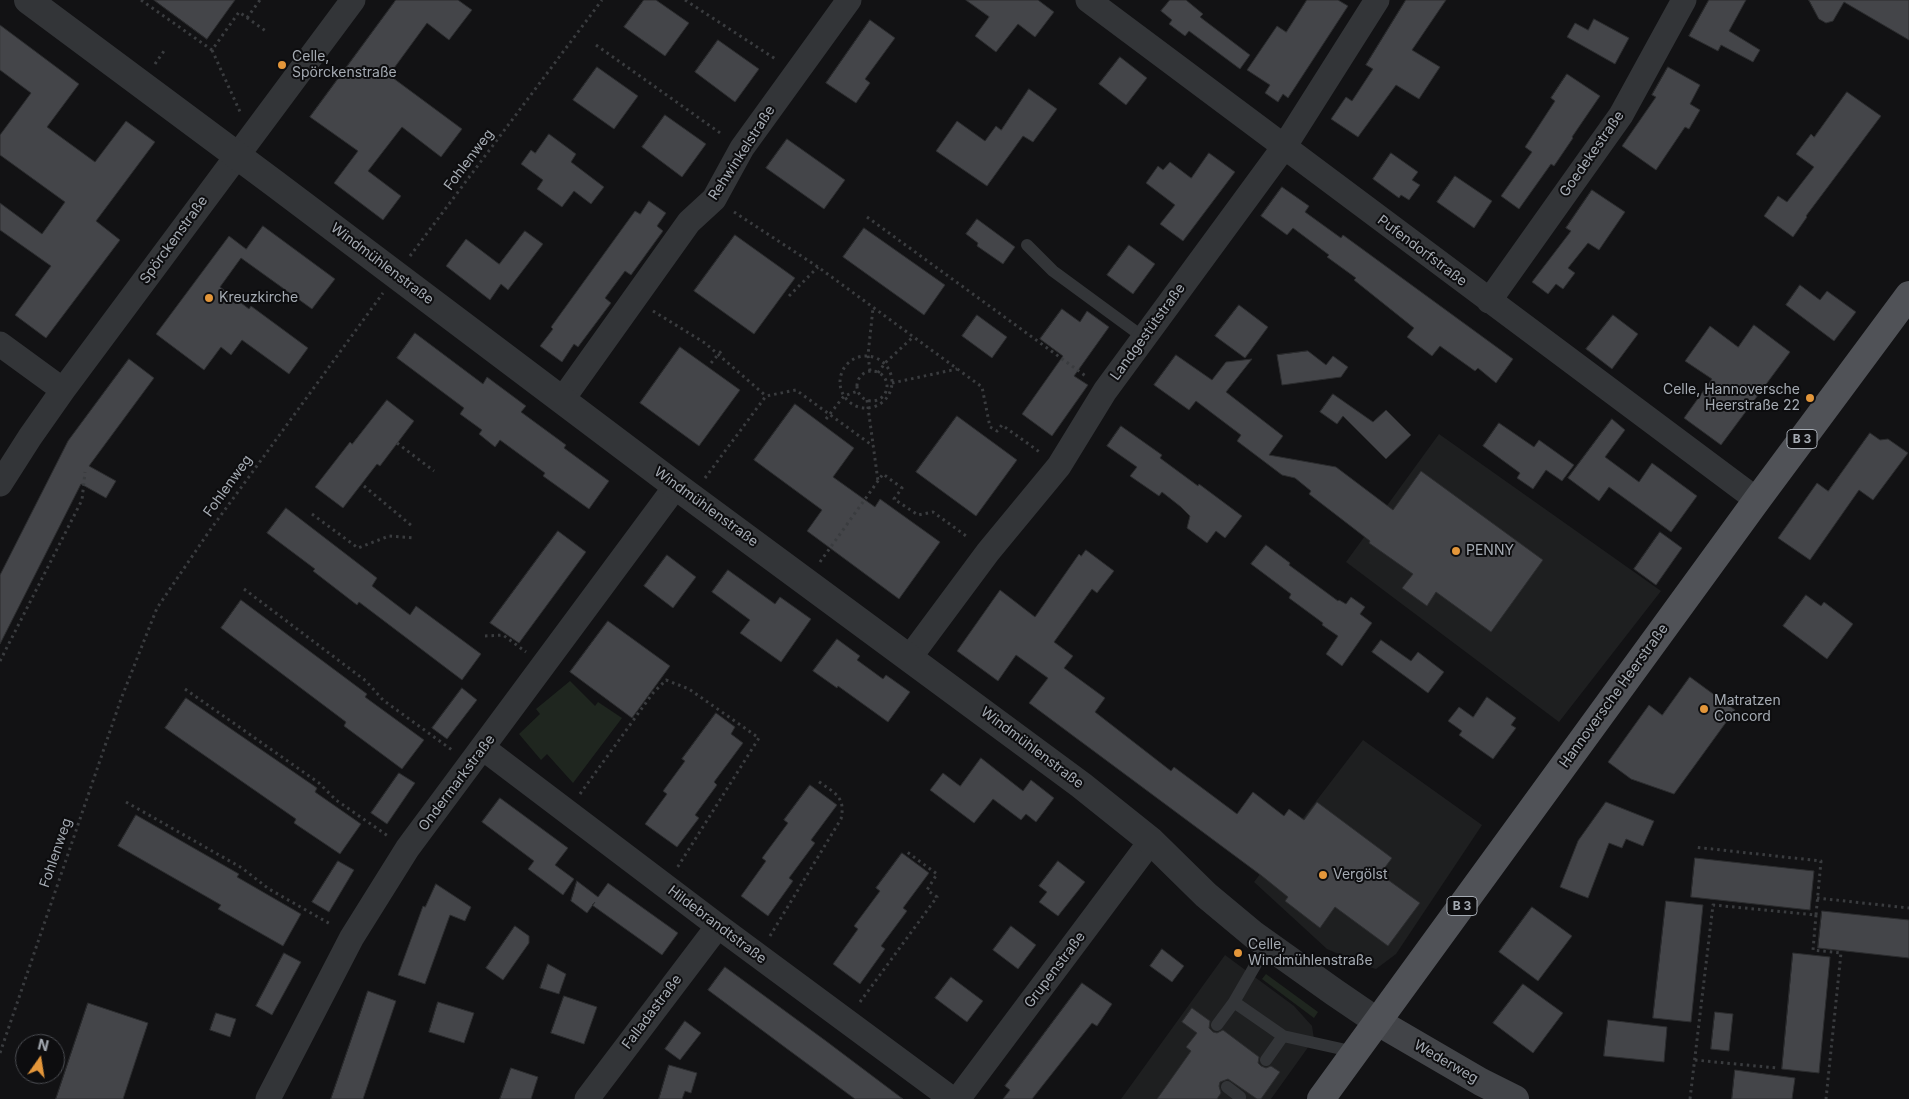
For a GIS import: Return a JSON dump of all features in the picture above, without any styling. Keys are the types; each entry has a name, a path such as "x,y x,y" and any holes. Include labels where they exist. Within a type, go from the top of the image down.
{"main road":[{"name":"Hannoversche Heerstraße","path":"1321,1099 1757,500 1909,295"},
{"name":"Wederweg","path":"1378,1022 1481,1082 1515,1099"}],"street":[{"name":"Windmühlenstraße","path":"28,0 244,146 397,275 684,491 1081,785 1151,841 1206,895 1268,945 1378,1022"},
{"name":"Spörckenstraße","path":"0,484 63,390 353,0"},
{"name":"Rehwinkelstraße","path":"562,400 689,222 714,199 742,148 848,0"},
{"name":"Pufendorfstraße","path":"1088,0 1488,301 1757,500"},
{"name":"Landgestütstraße","path":"910,658 988,552 1059,466 1105,391 1143,337 1284,147 1377,0"},
{"name":"Goedekestraße","path":"1488,301 1620,115 1684,0"},
{"path":"0,344 63,390"},
{"name":"Ondermarkstraße","path":"268,1099 352,937 408,849 543,666 684,491"},
{"name":"Hildebrandtstraße","path":"477,756 566,812 952,1099"},
{"name":"Grupenstraße","path":"958,1099 1151,841"},
{"name":"Falladastraße","path":"587,1099 718,926"}],"lane":[{"path":"1027,245 1053,271 1143,337"},
{"path":"1217,1025 1234,1002 1268,945"},
{"path":"1234,1002 1283,1036 1355,1052"},
{"path":"1266,1060 1283,1036"},
{"path":"1227,1087 1241,1095"}],"path":[{"path":"141,0 212,50 244,146"},
{"path":"247,18 260,0"},
{"name":"Fohlenweg","path":"0,1053 121,700 158,608 208,533 602,0"},
{"path":"685,0 796,73"},
{"path":"212,50 239,12 267,32"},
{"path":"596,45 742,148"},
{"path":"714,199 818,268 982,387 990,426 997,431 1002,424 1059,466"},
{"path":"867,217 1105,391"},
{"path":"789,296 818,268"},
{"path":"634,299 705,343 766,396"},
{"path":"870,371 868,355 873,307"},
{"path":"878,373 885,363 913,337"},
{"path":"711,363 722,348"},
{"path":"868,355 885,363 892,376 893,383 888,397 875,406 868,408 850,403 844,396 840,380 846,364 860,356 868,355"},
{"path":"887,384 957,369"},
{"path":"870,371 882,376 887,384 885,394 881,398 872,401 867,400 858,391 860,378 870,371"},
{"path":"684,491 766,396 796,390 873,446"},
{"path":"826,419 844,396 858,391"},
{"path":"867,400 878,482"},
{"path":"397,443 434,471"},
{"path":"0,661 82,500 85,472"},
{"path":"806,581 883,474 902,488 894,499 918,515 933,512 988,552"},
{"path":"364,486 412,526"},
{"path":"312,514 358,548 389,536 415,538"},
{"path":"244,589 366,681 383,700 477,756"},
{"path":"485,636 503,635 543,666"},
{"path":"0,643 6,646"},
{"path":"566,812 653,693 666,680 689,689 758,738 665,886"},
{"path":"185,690 319,783 336,800 408,849"},
{"path":"758,956 841,819 843,808 840,797 818,781"},
{"path":"126,802 242,868 269,889 352,937"},
{"path":"1694,847 1821,861 1813,950 1841,953 1826,1099"},
{"path":"847,1021 937,898 927,890 937,874 907,852"},
{"path":"1817,898 1909,908"},
{"path":"1690,1099 1713,905 1816,915"},
{"path":"1695,1060 1777,1068"}],"shaded area":[{"path":"1439,434 1661,591 1559,722 1346,562"},
{"path":"570,681 595,706 598,702 622,718 573,783 547,754 541,760 519,734 540,714 536,709"},
{"path":"1363,740 1482,825 1396,954 1376,969 1327,949 1254,882"},
{"path":"1225,955 1294,1006 1312,1026 1314,1039 1271,1099 1121,1099"},
{"path":"1266,974 1318,1012 1314,1018 1262,979"}],"building":[{"path":"154,0 235,0 207,39"},
{"path":"396,0 458,0 472,10 449,40 427,23 389,75 462,129 441,157 402,127 368,171 401,196 383,220 334,183 358,151 310,117"},
{"path":"644,0 656,0 689,23 665,56 624,27"},
{"path":"966,0 1038,0 1054,12 1035,37 1018,24 996,52 975,36 989,17"},
{"path":"1170,0 1186,0 1203,14 1200,17 1250,55 1240,69 1189,31 1185,36 1169,24 1172,20 1161,11"},
{"path":"1307,0 1338,0 1348,6 1288,98 1283,94 1278,102 1265,93 1270,85 1247,70 1277,26 1286,32"},
{"path":"1406,0 1446,0 1412,50 1440,67 1419,99 1396,85 1358,137 1331,119 1346,97 1352,101 1373,69 1366,65"},
{"path":"1709,0 1746,0 1729,31 1760,50 1753,62 1721,45 1718,51 1689,36"},
{"path":"1809,0 1909,0 1909,40 1844,2 1833,21 1826,23 1819,19"},
{"path":"1594,19 1629,38 1615,64 1567,37 1575,23 1588,30"},
{"path":"870,20 895,38 865,79 870,83 856,103 826,83"},
{"path":"0,25 79,84 47,127 95,162 126,121 155,142 96,221 120,240 46,338 15,315 51,266 0,230 0,203 42,234 65,202 0,155 0,135 31,93 0,70"},
{"path":"718,40 759,69 735,102 695,72"},
{"path":"1120,57 1147,78 1126,105 1099,84"},
{"path":"597,67 638,96 614,129 573,100"},
{"path":"1668,67 1700,85 1690,104 1700,110 1689,129 1685,127 1656,170 1622,146 1656,97 1652,95"},
{"path":"1567,74 1600,96 1554,166 1551,164 1519,209 1501,196 1532,152 1525,147 1555,101 1551,98"},
{"path":"1029,89 1057,109 1033,142 1023,136 987,186 936,151 957,121 985,141 996,126 1001,130"},
{"path":"1847,92 1881,116 1806,216 1793,237 1764,216 1778,196 1787,202 1814,167 1796,154 1811,134 1814,137"},
{"path":"665,115 706,144 682,177 642,147"},
{"path":"549,134 576,154 571,162 604,187 591,204 574,191 562,207 537,189 543,180 521,164 531,150 535,153"},
{"path":"787,139 845,180 824,209 766,168"},
{"path":"1209,153 1235,172 1183,241 1160,224 1175,205 1146,183 1158,166 1163,170 1170,162 1191,178"},
{"path":"1391,153 1418,172 1412,180 1420,185 1409,200 1401,195 1399,198 1373,179"},
{"path":"1455,176 1492,201 1474,228 1437,202"},
{"path":"1282,187 1309,206 1305,212 1341,238 1343,235 1513,359 1496,383 1478,368 1475,371 1440,346 1432,356 1407,337 1414,328 1354,280 1356,278 1327,257 1329,255 1293,228 1287,235 1261,216"},
{"path":"1592,190 1625,212 1599,250 1588,243 1568,268 1575,273 1563,289 1556,284 1548,294 1532,282 1571,231 1566,228"},
{"path":"649,201 666,213 657,226 663,231 631,275 625,271 605,298 611,303 578,347 574,344 562,362 540,346 553,329 551,327 635,211 640,214"},
{"path":"977,219 1015,247 1003,264 977,246 978,243 966,234"},
{"name":"Kreuzkirche","path":"263,226 335,279 312,309 241,258 220,287 249,309 251,306 308,348 289,374 242,340 231,355 221,347 204,370 156,334 229,236 246,249"},
{"path":"864,228 945,285 924,315 843,257"},
{"path":"525,231 543,244 508,290 501,284 490,300 446,266 466,239 499,264"},
{"path":"735,235 795,278 754,334 694,291"},
{"path":"1129,245 1155,264 1133,294 1107,275"},
{"path":"1800,285 1820,300 1827,291 1856,312 1834,341 1786,305"},
{"path":"1239,305 1268,327 1245,358 1215,336"},
{"path":"1062,309 1080,322 1087,311 1109,327 1074,376 1088,385 1052,436 1022,414 1063,356 1040,339"},
{"path":"977,315 1007,337 992,358 962,336"},
{"path":"1613,315 1638,334 1612,369 1586,349"},
{"path":"1754,325 1790,352 1721,445 1684,418 1712,379 1685,361 1710,326 1738,347"},
{"path":"415,333 483,384 487,377 526,406 521,412 566,445 564,448 609,481 589,509 543,476 545,473 500,440 495,447 479,434 482,430 460,414 464,408 397,358"},
{"path":"680,347 740,390 699,446 640,403"},
{"path":"1308,351 1326,365 1333,356 1348,367 1341,377 1282,385 1277,355"},
{"name":"PENNY","path":"1176,355 1212,380 1226,362 1252,359 1226,392 1283,436 1269,455 1336,467 1393,510 1421,471 1543,560 1491,632 1436,592 1427,606 1402,588 1413,574 1369,543 1370,541 1309,494 1311,491 1295,478 1282,475 1237,441 1241,435 1196,401 1189,410 1154,385"},
{"path":"129,359 154,378 89,466 116,481 106,498 81,484 0,644 0,575 68,441"},
{"path":"1333,394 1373,422 1386,410 1411,435 1386,459 1343,416 1337,424 1320,412"},
{"path":"387,400 414,421 380,466 377,464 343,508 315,487 350,442 352,444"},
{"path":"795,404 854,448 833,477 875,507 880,499 940,542 899,599 807,531 822,510 754,460"},
{"path":"957,416 1017,460 976,516 916,472"},
{"path":"1612,419 1625,430 1605,457 1639,482 1652,463 1697,496 1671,532 1609,487 1599,501 1568,478"},
{"path":"1499,423 1534,447 1539,440 1574,465 1562,481 1546,470 1533,489 1517,478 1520,473 1483,446"},
{"path":"1121,426 1162,455 1160,458 1242,516 1225,538 1216,531 1207,543 1187,528 1190,516 1181,507 1162,492 1159,496 1130,476 1137,467 1107,446"},
{"path":"1870,433 1880,440 1888,439 1908,453 1873,500 1859,490 1810,560 1778,538 1817,483 1828,491"},
{"path":"286,508 377,578 372,586 410,615 416,606 481,654 462,680 359,602 357,605 313,571 315,569 267,533"},
{"path":"558,531 586,552 519,643 490,623"},
{"path":"1660,532 1682,548 1656,585 1634,569"},
{"path":"1266,545 1290,563 1289,565 1338,601 1346,604 1351,597 1365,607 1360,614 1372,623 1342,666 1326,654 1338,636 1289,598 1291,594 1251,564"},
{"path":"1086,550 1114,571 1097,593 1092,589 1054,642 1073,656 1064,668 1105,698 1095,712 1171,771 1174,767 1237,814 1253,792 1284,816 1289,809 1304,820 1317,802 1392,858 1380,874 1420,903 1388,946 1335,907 1320,928 1285,901 1288,897 1262,876 1029,703 1048,678 1016,655 998,681 957,651 1000,590 1035,617 1079,554 1081,556"},
{"path":"667,555 696,577 673,608 644,586"},
{"path":"728,570 775,604 780,597 811,619 781,662 740,633 750,620 712,592"},
{"path":"1806,595 1821,606 1824,602 1853,624 1827,659 1783,626"},
{"path":"241,600 367,694 365,697 424,740 402,769 344,726 346,722 221,628"},
{"path":"608,621 670,666 632,718 570,672"},
{"path":"837,639 860,656 857,660 883,679 886,675 910,692 888,722 838,686 837,688 813,671"},
{"path":"1381,640 1411,661 1418,652 1444,672 1428,693 1372,652"},
{"path":"1690,677 1735,710 1674,794 1631,779 1608,762 1649,705 1662,715"},
{"path":"462,688 477,700 447,739 432,728"},
{"path":"1487,697 1516,718 1511,725 1516,728 1493,759 1459,735 1462,731 1448,721 1459,707 1473,717"},
{"path":"186,698 317,788 315,792 361,824 340,854 294,823 296,819 165,728"},
{"path":"716,713 735,727 731,734 743,743 714,782 717,785 695,815 699,818 677,847 645,824 667,794 663,791 685,761 682,759"},
{"path":"981,758 1023,791 1031,780 1054,798 1036,822 1026,814 1021,820 993,799 974,823 930,790 943,773 960,786"},
{"path":"399,773 415,783 387,824 371,813"},
{"path":"810,785 837,805 811,840 815,843 789,878 793,881 768,916 741,896 766,861 762,858 788,823 784,820"},
{"path":"500,798 568,848 555,865 574,879 563,895 528,869 534,861 482,822"},
{"path":"1606,802 1654,821 1643,846 1626,839 1622,848 1609,843 1588,898 1560,887 1578,841"},
{"path":"136,815 239,874 237,877 301,914 283,946 218,909 221,905 118,846"},
{"path":"902,853 929,873 903,908 907,911 881,946 885,949 860,984 833,964 858,929 854,926 880,891 876,888"},
{"path":"1695,858 1814,871 1810,910 1691,897"},
{"path":"338,861 354,870 329,912 312,902"},
{"path":"1058,861 1085,882 1058,916 1039,902 1047,892 1039,886"},
{"path":"577,881 598,897 608,883 678,933 662,955 593,905 587,913 571,901"},
{"path":"436,884 471,907 465,921 450,915 425,984 398,975 423,906 425,907"},
{"path":"1666,901 1703,905 1691,1022 1653,1018"},
{"path":"1532,907 1572,936 1538,981 1499,952"},
{"path":"1822,911 1909,920 1909,958 1818,948"},
{"path":"515,926 529,936 529,943 503,980 486,968"},
{"path":"1011,926 1036,945 1018,969 993,950"},
{"path":"1162,949 1184,966 1172,982 1150,966"},
{"path":"284,953 301,962 272,1015 256,1006"},
{"path":"1793,953 1830,957 1819,1073 1782,1069"},
{"path":"548,964 566,974 559,994 540,988"},
{"path":"725,967 903,1099 855,1099 790,1051 708,990"},
{"path":"951,977 983,1001 967,1022 935,998"},
{"path":"1082,983 1112,1004 1097,1026 1092,1023 1032,1099 1003,1099 1010,1090 1005,1086"},
{"path":"1523,984 1563,1013 1533,1053 1493,1023"},
{"path":"368,991 396,1001 363,1099 331,1099"},
{"path":"564,996 597,1007 584,1044 551,1033"},
{"path":"438,1002 474,1013 464,1043 429,1032"},
{"path":"88,1003 148,1023 123,1099 56,1099 61,1084 65,1084 65,1072"},
{"path":"1192,1008 1210,1021 1209,1028 1213,1032 1217,1033 1223,1030 1259,1057 1258,1063 1261,1066 1266,1068 1271,1066 1280,1072 1261,1099 1257,1099 1228,1079 1220,1082 1221,1093 1217,1099 1157,1099 1191,1051 1186,1047 1197,1033 1182,1022"},
{"path":"1715,1012 1733,1014 1729,1051 1711,1049"},
{"path":"216,1013 236,1019 230,1037 210,1030"},
{"path":"1608,1020 1667,1027 1664,1062 1604,1056"},
{"path":"685,1021 701,1033 680,1060 665,1049"},
{"path":"669,1065 697,1073 691,1093 685,1091 682,1099 659,1099"},
{"path":"511,1068 538,1077 531,1099 500,1099"},
{"path":"1735,1070 1795,1078 1792,1099 1732,1099"}],"place":[{"name":"Celle, Spörckenstraße","path":"282,65"},
{"name":"Kreuzkirche","path":"209,298"},
{"name":"Celle, Hannoversche Heerstraße 22","path":"1810,398"},
{"name":"PENNY","path":"1456,551"},
{"name":"Matratzen Concord","path":"1704,709"},
{"name":"Vergölst","path":"1323,875"},
{"name":"Celle, Windmühlenstraße","path":"1238,953"}]}
